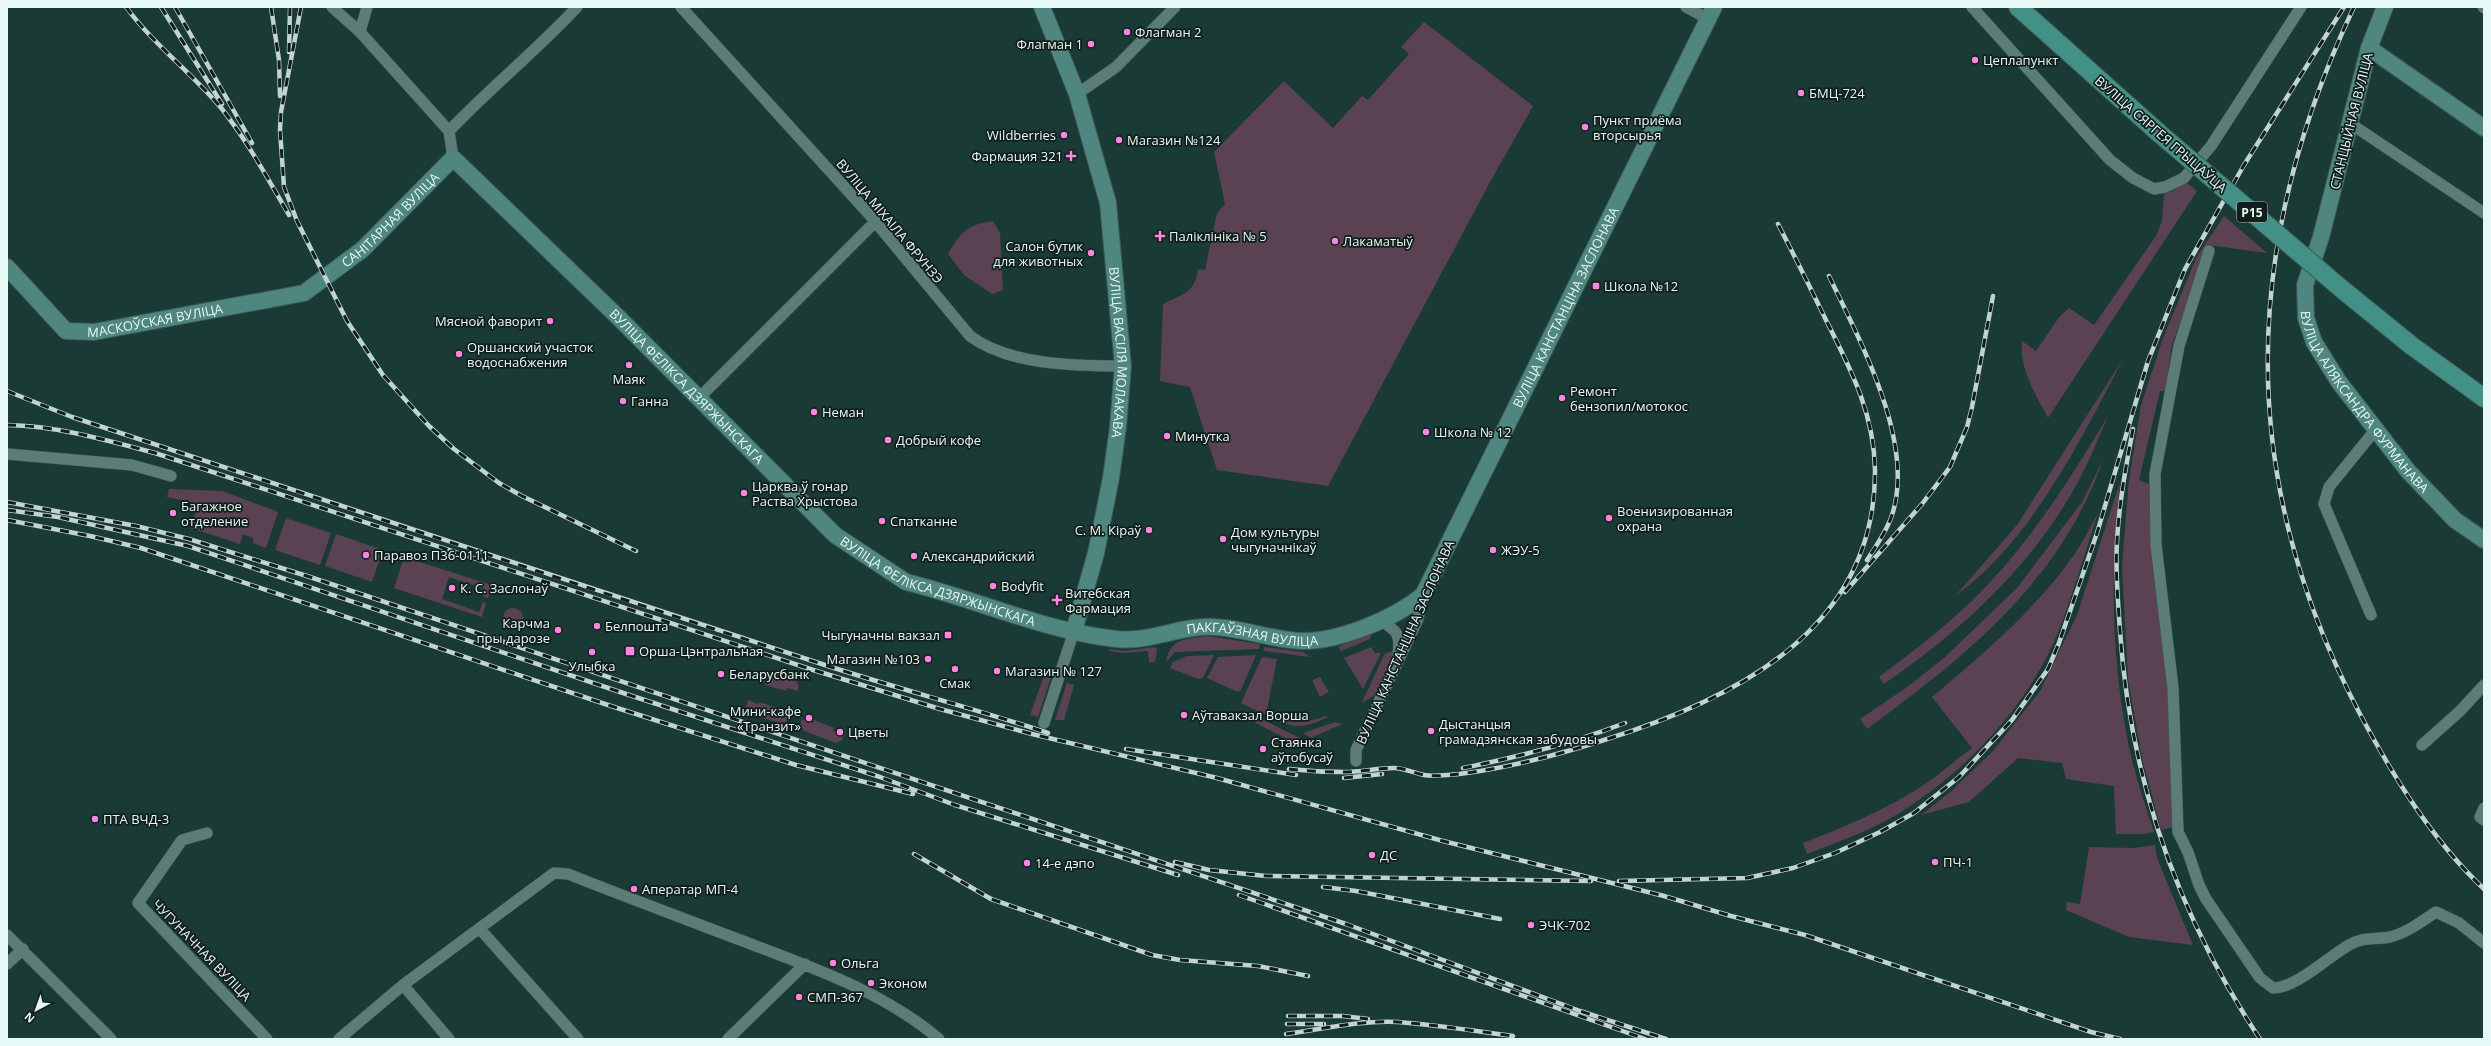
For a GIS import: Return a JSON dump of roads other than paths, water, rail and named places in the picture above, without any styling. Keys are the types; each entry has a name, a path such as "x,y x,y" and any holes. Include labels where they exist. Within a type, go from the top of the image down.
{"main road":[{"name":"ВУЛІЦА СЯРГЕЯ ГРЫЦАЎЦА","path":"2018,7 2160,134 2343,290 2412,346 2484,398"}],"street":[{"path":"332,7 360,32 449,131 453,158"},
{"path":"360,32 367,7"},
{"path":"449,131 474,105 544,43 577,7"},
{"name":"ВУЛІЦА МІХАІЛА ФРУНЗЭ","path":"681,7 875,222 970,336 985,347 1004,355 1035,360 1123,366"},
{"name":"ВУЛІЦА ВАСІЛЯ МОЛАКАВА","path":"1042,7 1077,94 1108,203 1123,366 1118,427 1111,478 1096,553 1074,631 1044,723"},
{"path":"1077,94 1116,67 1175,7"},
{"path":"1686,7 1711,13"},
{"path":"1972,7 2110,160 2133,178 2154,189 2165,187 2184,178 2211,146 2301,7"},
{"name":"СТАНЦЫЙНАЯ ВУЛІЦА","path":"2321,237 2351,124 2369,48 2385,7"},
{"name":"ВУЛІЦА КАНСТАНЦІНА ЗАСЛОНАВА","path":"1356,761 1356,750 1398,658 1418,619 1423,594 1711,13"},
{"path":"2369,48 2484,128"},
{"path":"2351,124 2484,213"},
{"name":"САНІТАРНАЯ ВУЛІЦА","path":"324,278 363,249 453,158"},
{"name":"ВУЛІЦА ФЕЛІКСА ДЗЯРЖЫНСКАГА","path":"453,158 619,318 835,535 906,582 1074,631"},
{"path":"698,399 875,222"},
{"name":"ВУЛІЦА АЛЯКСАНДРА ФУРМАНАВА","path":"2321,237 2305,285 2306,318 2314,342 2335,375 2408,471 2455,520 2484,540"},
{"path":"2209,251 2178,346 2155,474 2156,545 2173,688 2178,832 2188,852 2198,885 2260,978 2273,988 2286,986 2351,944 2368,937 2390,937 2408,930 2436,912 2459,923 2484,943"},
{"name":"МАСКОЎСКАЯ ВУЛІЦА","path":"7,267 66,331 94,332 304,293 324,278"},
{"path":"2371,615 2324,504 2329,487 2376,429"},
{"path":"7,454 132,465 171,476"},
{"name":"ПАКГАЎЗНАЯ ВУЛІЦА","path":"1074,631 1126,640 1200,626 1224,627 1300,641 1316,640 1330,638 1379,620 1410,606 1423,594"},
{"path":"1379,620 1391,626 1398,637 1398,658"},
{"path":"2422,745 2460,711 2484,686"},
{"name":"ЧУГУНАЧНАЯ ВУЛІЦА","path":"207,833 182,840 138,903 267,1039"},
{"path":"339,1039 403,985 480,929 549,875 554,873 568,874 805,964 893,1006 919,1022 939,1039"},
{"path":"480,929 578,1039"},
{"path":"7,935 23,949 111,1039"},
{"path":"7,964 23,949"},
{"path":"728,1039 805,964"},
{"path":"403,985 449,1039"}],"railway":[{"path":"126,7 149,34 222,109 249,148 289,215"},
{"path":"161,7 222,104"},
{"path":"175,7 252,143"},
{"path":"271,7 279,60 280,96"},
{"path":"289,52 290,7"},
{"path":"301,7 281,112 280,130 284,187 297,221 347,321 383,375 429,426 454,449 499,483 522,496 636,551"},
{"path":"1619,881 1747,878 1793,868 1835,853 1880,832 1914,813 1959,777 2012,720 2048,669 2059,643 2097,533 2148,361 2185,269 2244,165 2344,7"},
{"path":"2354,7 2317,96 2290,185 2273,273 2268,361 2273,449 2290,537 2319,625 2360,714 2386,761 2415,806 2447,850 2484,889"},
{"path":"1289,769 1344,772 1394,768 1424,775 1442,776 1495,768 1566,752 1651,724 1700,704 1746,679 1788,650 1824,615 1851,574 1869,526 1875,470 1874,449 1865,410 1852,373 1778,224"},
{"path":"1829,276 1869,361 1891,425 1897,456 1897,487 1892,515 1878,544 1867,560"},
{"path":"1845,592 1922,504 1950,467 1967,427 1993,296"},
{"path":"7,391 72,417 641,605 885,684 1048,733"},
{"path":"7,425 63,431 155,453 810,669 940,709 1032,734 1217,778 1443,841 1664,896 1731,916 1805,935 2091,1032 2120,1039"},
{"path":"2133,429 2121,499 2116,563 2120,631 2126,686 2135,739 2147,792 2163,844 2182,895 2205,944 2231,992 2260,1039"},
{"path":"7,502 136,526 189,539 310,577 1346,924 1580,1011 1666,1039"},
{"path":"7,510 58,517 188,546 617,691 880,777 955,805 1178,875"},
{"path":"7,520 90,536 141,548 611,706 796,765 913,794"},
{"path":"1463,768 1545,749 1625,723"},
{"path":"1126,749 1296,775"},
{"path":"1344,778 1382,774"},
{"path":"914,854 991,899 1152,955 1180,960 1258,966 1308,976"},
{"path":"1175,862 1209,870 1266,876 1591,881"},
{"path":"1323,887 1356,891 1500,919"},
{"path":"1239,895 1645,1039"},
{"path":"1288,1016 1343,1016 1368,1019"},
{"path":"1286,1034 1342,1025 1370,1022 1398,1022 1513,1036"},
{"path":"1287,1024 1324,1024"}],"place":[{"name":"Флагман 2","path":"1127,32"},
{"name":"Флагман 1","path":"1091,44"},
{"name":"Цеплапункт","path":"1975,60"},
{"name":"БМЦ-724","path":"1801,93"},
{"name":"Пункт приёма вторсырья","path":"1585,127"},
{"name":"Wildberries","path":"1064,135"},
{"name":"Магазин №124","path":"1119,140"},
{"name":"Фармация 321","path":"1071,156"},
{"name":"Паліклініка № 5","path":"1160,236"},
{"name":"Лакаматыў","path":"1335,241"},
{"name":"Салон бутик для животных","path":"1091,253"},
{"name":"Школа №12","path":"1596,286"},
{"name":"Мясной фаворит","path":"550,321"},
{"name":"Оршанский участок водоснабжения","path":"459,354"},
{"name":"Маяк","path":"629,365"},
{"name":"Ремонт бензопил/мотокос","path":"1562,398"},
{"name":"Ганна","path":"623,401"},
{"name":"Неман","path":"814,412"},
{"name":"Школа № 12","path":"1426,432"},
{"name":"Минутка","path":"1167,436"},
{"name":"Добрый кофе","path":"888,440"},
{"name":"Царква ў гонар Раства Хрыстова","path":"744,493"},
{"name":"Багажное отделение","path":"173,513"},
{"name":"Военизированная охрана","path":"1609,518"},
{"name":"Спатканне","path":"882,521"},
{"name":"С. М. Кіраў","path":"1149,530"},
{"name":"Дом культуры чыгуначнікаў","path":"1223,539"},
{"name":"ЖЭУ-5","path":"1493,550"},
{"name":"Паравоз П36-0111","path":"366,555"},
{"name":"Александрийский","path":"914,556"},
{"name":"Bodyfit","path":"993,586"},
{"name":"К. С. Заслонаў","path":"452,588"},
{"name":"Витебская Фармация","path":"1057,600"},
{"name":"Белпошта","path":"597,626"},
{"name":"Карчма пры дарозе","path":"558,630"},
{"name":"Чыгуначны вакзал","path":"948,635"},
{"name":"Орша-Цэнтральная","path":"630,651"},
{"name":"Улыбка","path":"592,652"},
{"name":"Магазин №103","path":"928,659"},
{"name":"Смак","path":"955,669"},
{"name":"Магазин № 127","path":"997,671"},
{"name":"Беларусбанк","path":"721,674"},
{"name":"Аўтавакзал Ворша","path":"1184,715"},
{"name":"Мини-кафе «Транзит»","path":"809,718"},
{"name":"Дыстанцыя грамадзянская забудовы","path":"1431,731"},
{"name":"Цветы","path":"840,732"},
{"name":"Стаянка аўтобусаў","path":"1263,749"},
{"name":"ПТА ВЧД-3","path":"95,819"},
{"name":"ДС","path":"1372,855"},
{"name":"ПЧ-1","path":"1935,862"},
{"name":"14-е дэпо","path":"1027,863"},
{"name":"Аператар МП-4","path":"634,889"},
{"name":"ЭЧК-702","path":"1531,925"},
{"name":"Ольга","path":"833,963"},
{"name":"Эконом","path":"871,983"},
{"name":"СМП-367","path":"799,997"}]}
